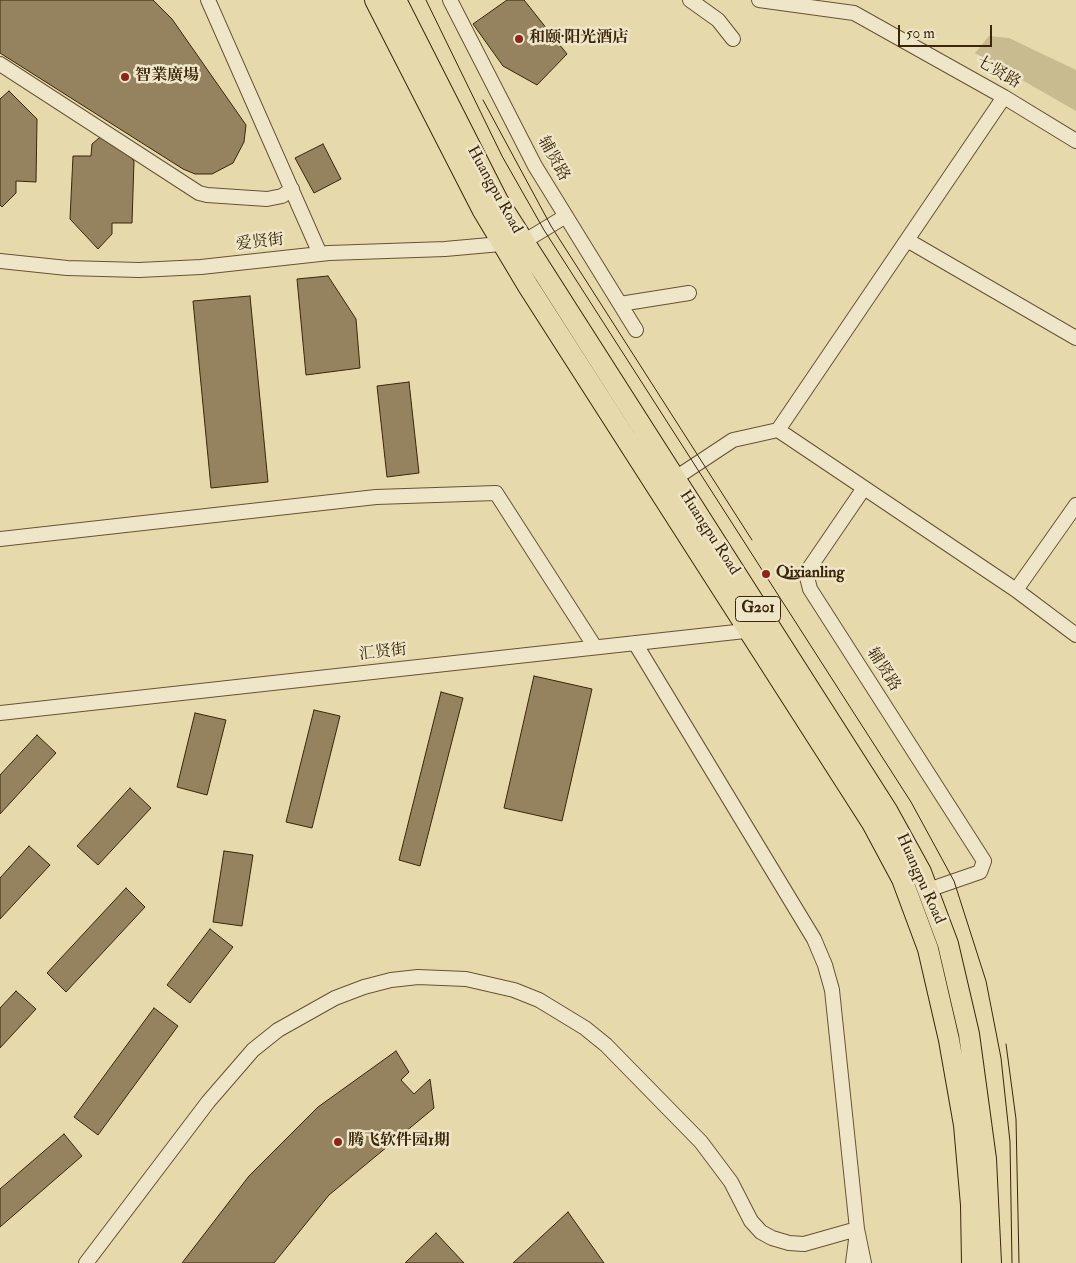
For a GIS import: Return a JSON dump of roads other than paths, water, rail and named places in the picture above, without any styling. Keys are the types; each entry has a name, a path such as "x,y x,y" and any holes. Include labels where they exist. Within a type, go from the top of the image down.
{"highway":[{"name":"Huangpu Road","path":"375,0 482,209 872,823 902,879 920,924 940,992 964,1125 971,1205 972,1263"},
{"name":"Huangpu Road","path":"396,0 498,201 888,812 921,872 948,944 970,1034 983,1133 989,1201 991,1263"}],"street":[{"path":"208,0 320,254"},
{"name":"辅贤路","path":"450,0 535,166 636,330"},
{"path":"690,0 718,20 733,39"},
{"name":"七贤路","path":"759,0 854,13 1004,97 1076,141"},
{"path":"0,64 199,193 207,196 267,199 282,196 292,189"},
{"path":"674,479 733,440 778,430 1004,97"},
{"path":"523,242 566,216"},
{"path":"907,240 1076,338"},
{"name":"爱贤街","path":"0,261 67,268 140,270 201,267 320,254 523,242"},
{"path":"620,304 689,293"},
{"path":"778,430 1016,590 1076,635"},
{"name":"辅贤路","path":"864,488 806,573 810,589 984,861 980,872 928,890"},
{"path":"0,539 376,497 496,493 595,647"},
{"path":"1016,590 1076,505"},
{"name":"汇贤街","path":"0,713 770,628"},
{"path":"635,643 814,940 825,964 835,1019 857,1229 864,1263"},
{"path":"86,1263 208,1102 253,1050 278,1030 335,998 364,987 418,977 466,980 514,990 539,1000 585,1028 606,1045 700,1142 731,1182 751,1221 766,1235 789,1243 804,1244 857,1229"},
{"path":"853,1263 857,1229"}],"tram line":[{"path":"426,0 502,156 544,230 911,802 954,881 986,981 1001,1058 1010,1142 1012,1263"},
{"path":"483,100 551,226 752,540"},
{"path":"1006,1044 1016,1119 1019,1263"}],"place":[{"name":"和颐·阳光酒店","path":"519,39"},
{"name":"智業廣場","path":"125,77"},
{"name":"Qixianling","path":"766,574"},
{"name":"腾飞软件园1期","path":"338,1142"}]}
